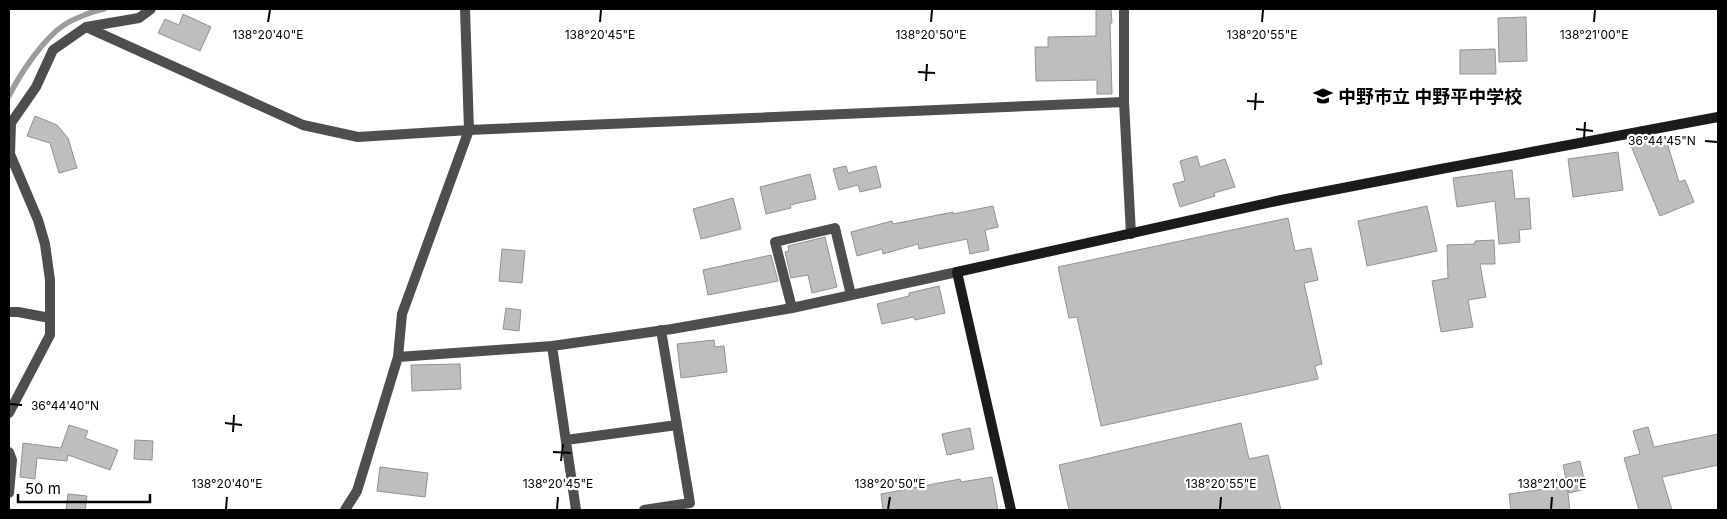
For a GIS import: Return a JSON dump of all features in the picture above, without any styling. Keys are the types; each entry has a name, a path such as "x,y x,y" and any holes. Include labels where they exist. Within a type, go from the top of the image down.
{"street":[{"path":"9,413 50,335 50,280 45,244 30,198 10,154 11,124 36,87 53,50 86,27 139,18 151,9"},
{"path":"345,510 357,491 398,357 402,314 469,130 465,9"},
{"path":"1124,9 1124,102 1132,234"},
{"path":"86,27 302,125 358,138 469,130 1124,102"},
{"path":"398,357 552,346 792,308 1281,200 1441,168 1718,117"},
{"path":"792,308 775,242 836,228 851,295"},
{"path":"957,272 1011,510"},
{"path":"9,312 50,318"},
{"path":"644,510 690,503 662,330"},
{"path":"552,346 576,510"},
{"path":"566,440 677,425"},
{"path":"9,452 12,460 9,494"}],"building":[{"path":"1096,9 1111,9 1112,94 1097,94 1097,80 1036,81 1035,47 1048,47 1048,37 1096,36"},
{"path":"183,14 211,27 200,51 158,33 165,19 179,25"},
{"path":"1526,17 1527,61 1499,62 1498,18"},
{"path":"1495,49 1496,74 1460,74 1460,50"},
{"path":"35,116 57,125 68,138 77,168 59,173 50,143 27,136"},
{"path":"1665,136 1679,182 1685,180 1694,202 1660,216 1631,146"},
{"path":"1618,152 1623,190 1573,197 1568,159"},
{"path":"1197,156 1200,167 1225,159 1235,187 1214,193 1215,196 1180,207 1173,184 1185,181 1180,161"},
{"path":"846,166 848,173 876,166 881,187 860,192 858,185 839,190 833,169"},
{"path":"1512,170 1515,199 1529,198 1531,229 1519,230 1520,242 1499,244 1495,201 1457,207 1453,178"},
{"path":"810,174 816,199 790,205 791,208 766,214 760,187"},
{"path":"733,198 741,229 701,239 693,209"},
{"path":"993,206 998,227 985,230 989,250 970,254 967,239 919,249 918,244 883,254 882,249 857,256 851,232 892,221 893,224"},
{"path":"1427,206 1437,251 1367,266 1358,221"},
{"path":"1288,218 1295,251 1311,248 1318,280 1304,283 1322,364 1315,366 1318,379 1101,426 1077,317 1069,318 1058,267"},
{"path":"825,237 837,287 812,293 808,275 791,278 785,252 789,251 788,246"},
{"path":"1494,240 1495,264 1480,264 1486,297 1468,300 1473,327 1441,332 1432,281 1448,278 1447,245 1475,244 1475,241"},
{"path":"502,249 525,251 522,283 499,281"},
{"path":"771,255 778,281 708,295 703,270"},
{"path":"939,286 945,313 915,320 914,317 882,324 877,304 909,296 909,293"},
{"path":"506,308 521,310 519,331 503,329"},
{"path":"714,340 715,347 724,346 727,372 681,378 677,344"},
{"path":"460,364 461,389 412,391 411,365"},
{"path":"1241,423 1249,459 1268,455 1281,510 1069,510 1059,465"},
{"path":"69,425 88,431 85,438 118,450 110,470 68,455 67,461 37,458 35,479 20,477 23,443 61,448"},
{"path":"1648,427 1654,447 1718,434 1718,465 1662,477 1672,510 1639,510 1624,458 1640,454 1633,431"},
{"path":"970,428 974,449 947,455 942,434"},
{"path":"135,440 153,441 152,460 134,459"},
{"path":"1580,461 1586,489 1569,493 1563,465"},
{"path":"380,467 428,473 425,497 377,491"},
{"path":"992,477 998,510 883,510 881,494 960,479 961,482"},
{"path":"1567,486 1570,510 1511,510 1509,494"},
{"path":"68,494 87,496 85,510 66,510"}],"waterway":[{"path":"9,96 33,58 56,31 78,18 104,9"}],"place":[{"name":"中野市立 中野平中学校","path":"1323,96"}]}
